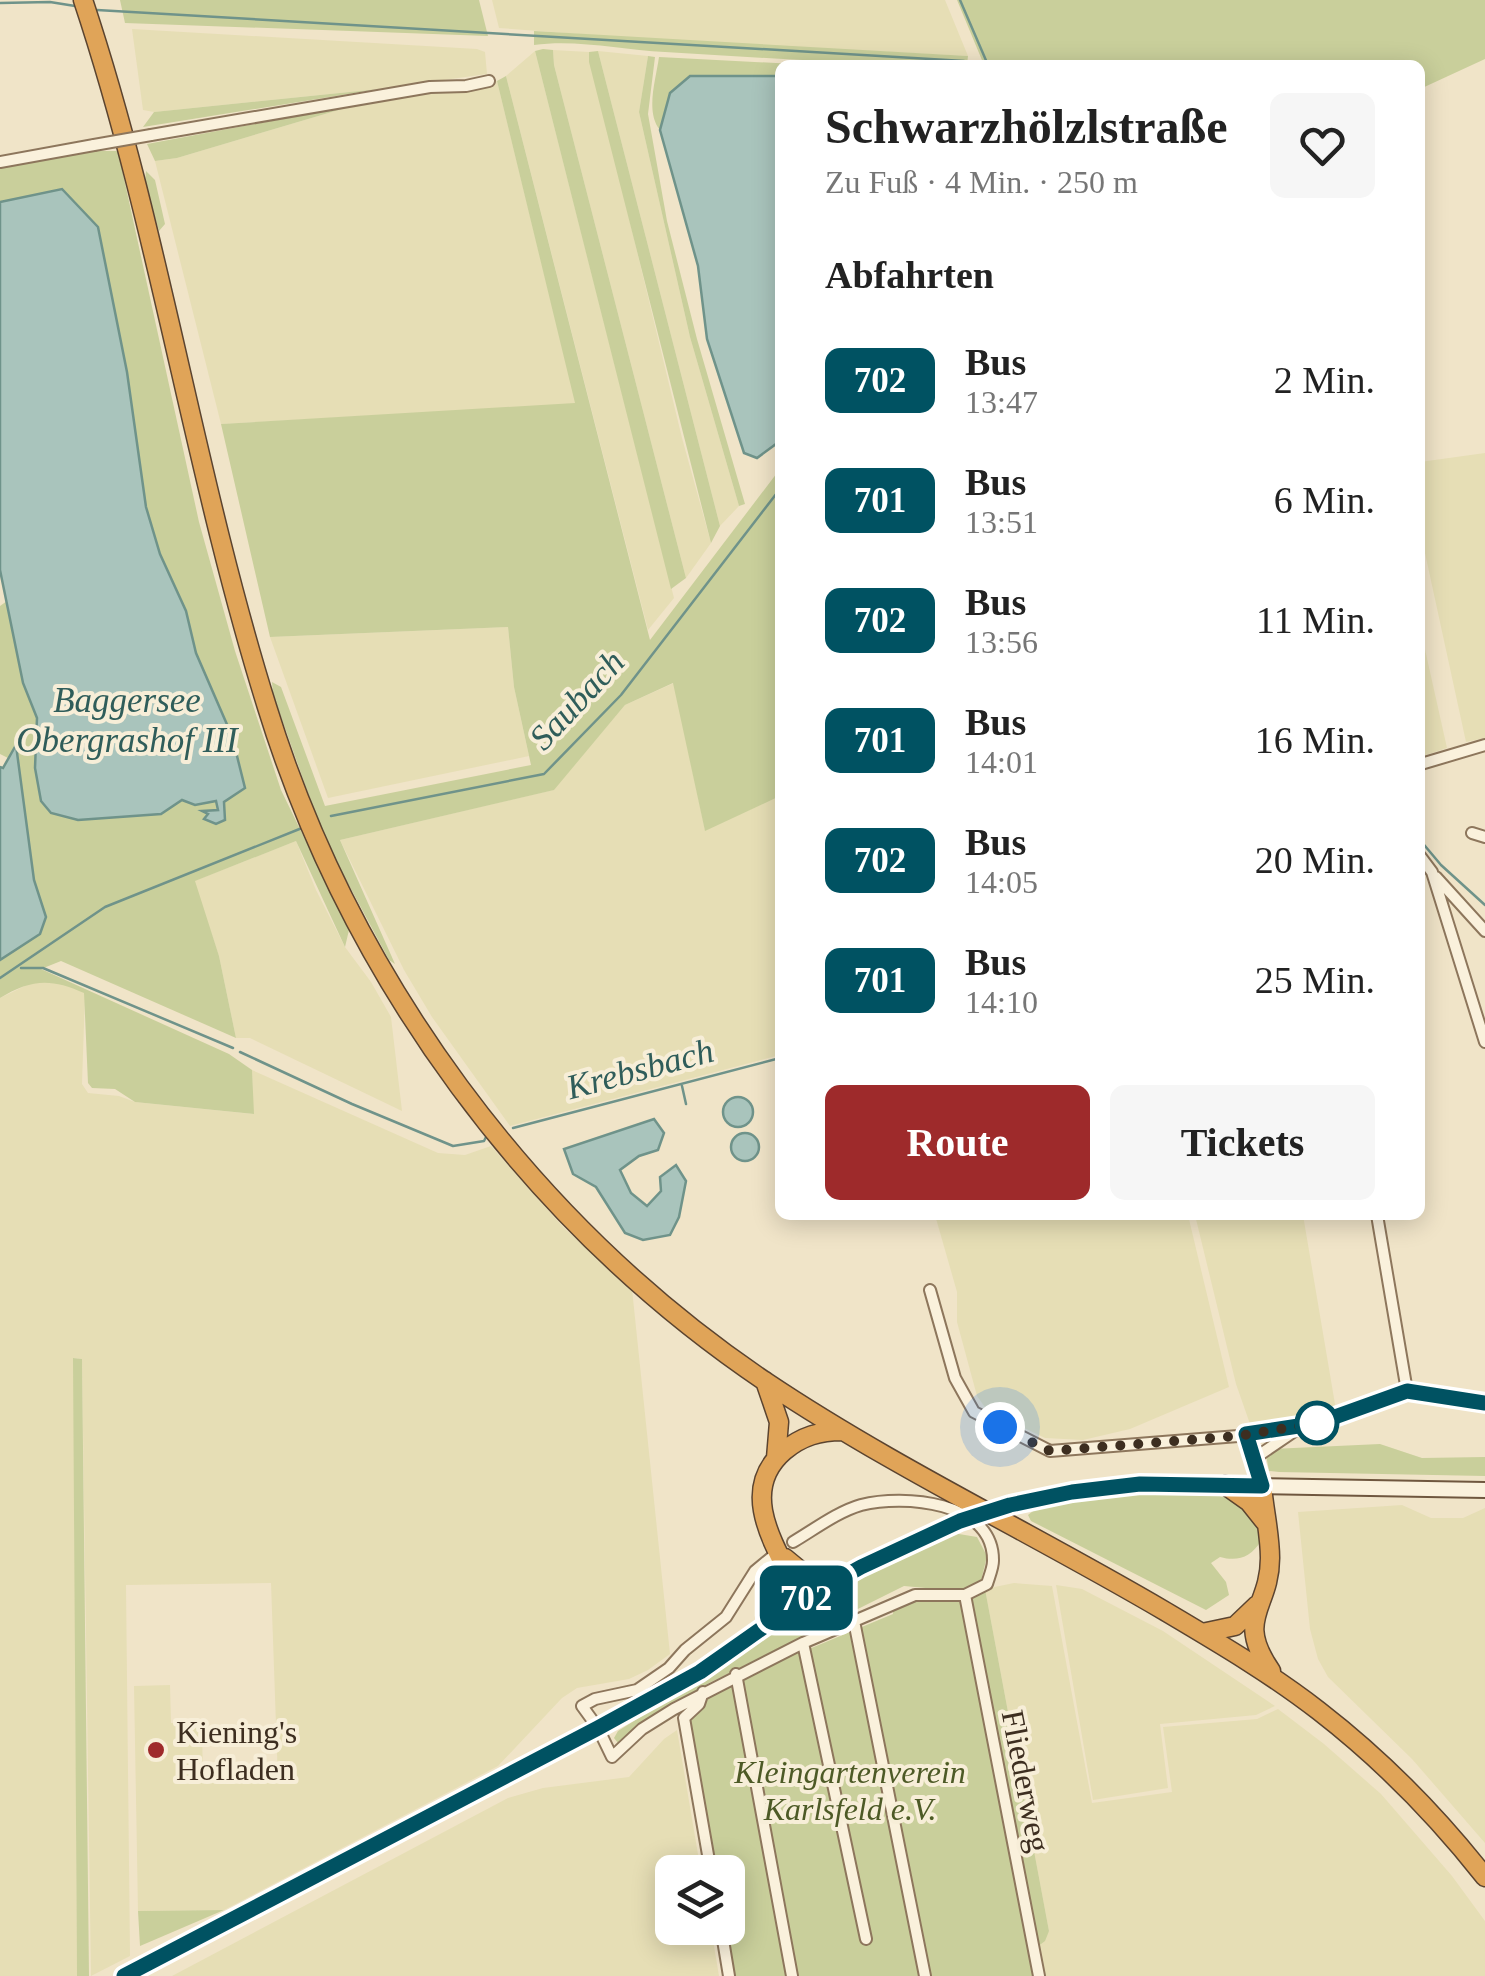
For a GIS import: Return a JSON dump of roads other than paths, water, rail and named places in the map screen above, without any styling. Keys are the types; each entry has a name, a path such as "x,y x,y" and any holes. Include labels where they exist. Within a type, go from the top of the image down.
{"highway":[{"path":"82,0 131,161 245,636 296,790 338,886 375,956 417,1026 467,1096 527,1171 630,1275 682,1320 764,1381 843,1431 1051,1545 1277,1680 1325,1715 1390,1773 1485,1878"},
{"path":"764,1381 780,1422 776,1458"},
{"path":"802,1600 782,1551 766,1526 760,1499 767,1470 776,1458 813,1434 843,1431"},
{"path":"1225,1484 1249,1502 1266,1523"},
{"path":"1262,1486 1270,1558 1254,1640 1277,1680"},
{"path":"782,1551 802,1572 839,1579"},
{"path":"1202,1633 1236,1626 1258,1605"}],"main road":[{"path":"124,1976 598,1728 700,1672 802,1600 960,1521 1072,1492 1140,1484 1485,1490"}],"street":[{"path":"0,162 430,87 489,81"},
{"path":"1425,763 1485,745"},
{"path":"1472,834 1485,837"},
{"path":"1425,863 1485,932"},
{"path":"1432,872 1485,1042"},
{"path":"1441,901 1452,894"},
{"path":"1378,1220 1407,1391"},
{"path":"930,1290 955,1378 974,1412 1050,1451 1301,1427 1407,1391 1485,1403"},
{"path":"1255,1458 1301,1427"},
{"path":"1246,1434 1262,1486"},
{"path":"902,1500 947,1506 976,1522 990,1544 993,1562 987,1584 965,1596 915,1595 802,1643 704,1691 642,1729 612,1757 582,1706 595,1699 637,1690 669,1668 684,1650 726,1617 754,1571 782,1551 858,1506 902,1500"},
{"name":"Fliederweg","path":"965,1596 1039,1976"},
{"path":"854,1621 925,1976"},
{"path":"802,1643 866,1939"},
{"path":"736,1674 792,1976"},
{"path":"704,1691 699,1704 684,1718 708,1855"},
{"path":"723,1945 729,1976"}],"water":[{"path":"690,76 775,76 775,445 757,458 744,453 707,339 698,266 660,130 670,93"},
{"name":"Baggersee Obergrashof III","path":"62,189 98,227 127,372 146,507 160,554 186,611 196,653 232,736 245,788 224,802 225,820 216,824 204,819 208,814 202,811 218,810 216,801 195,805 182,800 161,814 78,820 51,813 41,801 35,768 37,718 23,683 0,570 0,202"},
{"path":"16,745 34,880 46,917 40,934 0,960 0,767 3,768"},
{"path":"738,1097 752,1106 753,1112 744,1126 738,1127 724,1118 723,1112 732,1098"},
{"path":"654,1119 664,1133 658,1150 639,1156 620,1170 631,1193 647,1206 661,1191 660,1177 676,1165 686,1181 679,1217 670,1235 643,1240 625,1233 596,1187 573,1174 564,1149"},
{"path":"745,1133 755,1137 759,1147 755,1157 745,1161 735,1157 731,1147 735,1137"}],"waterway":[{"path":"960,0 986,60"},
{"path":"0,3 75,6"},
{"path":"97,10 947,60"},
{"name":"Saubach","path":"331,816 544,774 621,695 775,495"},
{"name":"Saubach","path":"0,978 105,907 302,828"},
{"path":"1425,846 1485,905"},
{"name":"Krebsbach","path":"21,968 43,968 233,1048"},
{"name":"Krebsbach","path":"240,1052 453,1146 484,1141 486,1137"},
{"name":"Krebsbach","path":"513,1128 775,1059"},
{"path":"682,1086 686,1104"}],"place":[{"name":"Kiening's Hofladen","path":"156,1750"}],"park label":[{"name":"Kleingartenverein Karlsfeld e.V.","path":"850,1790"}]}
